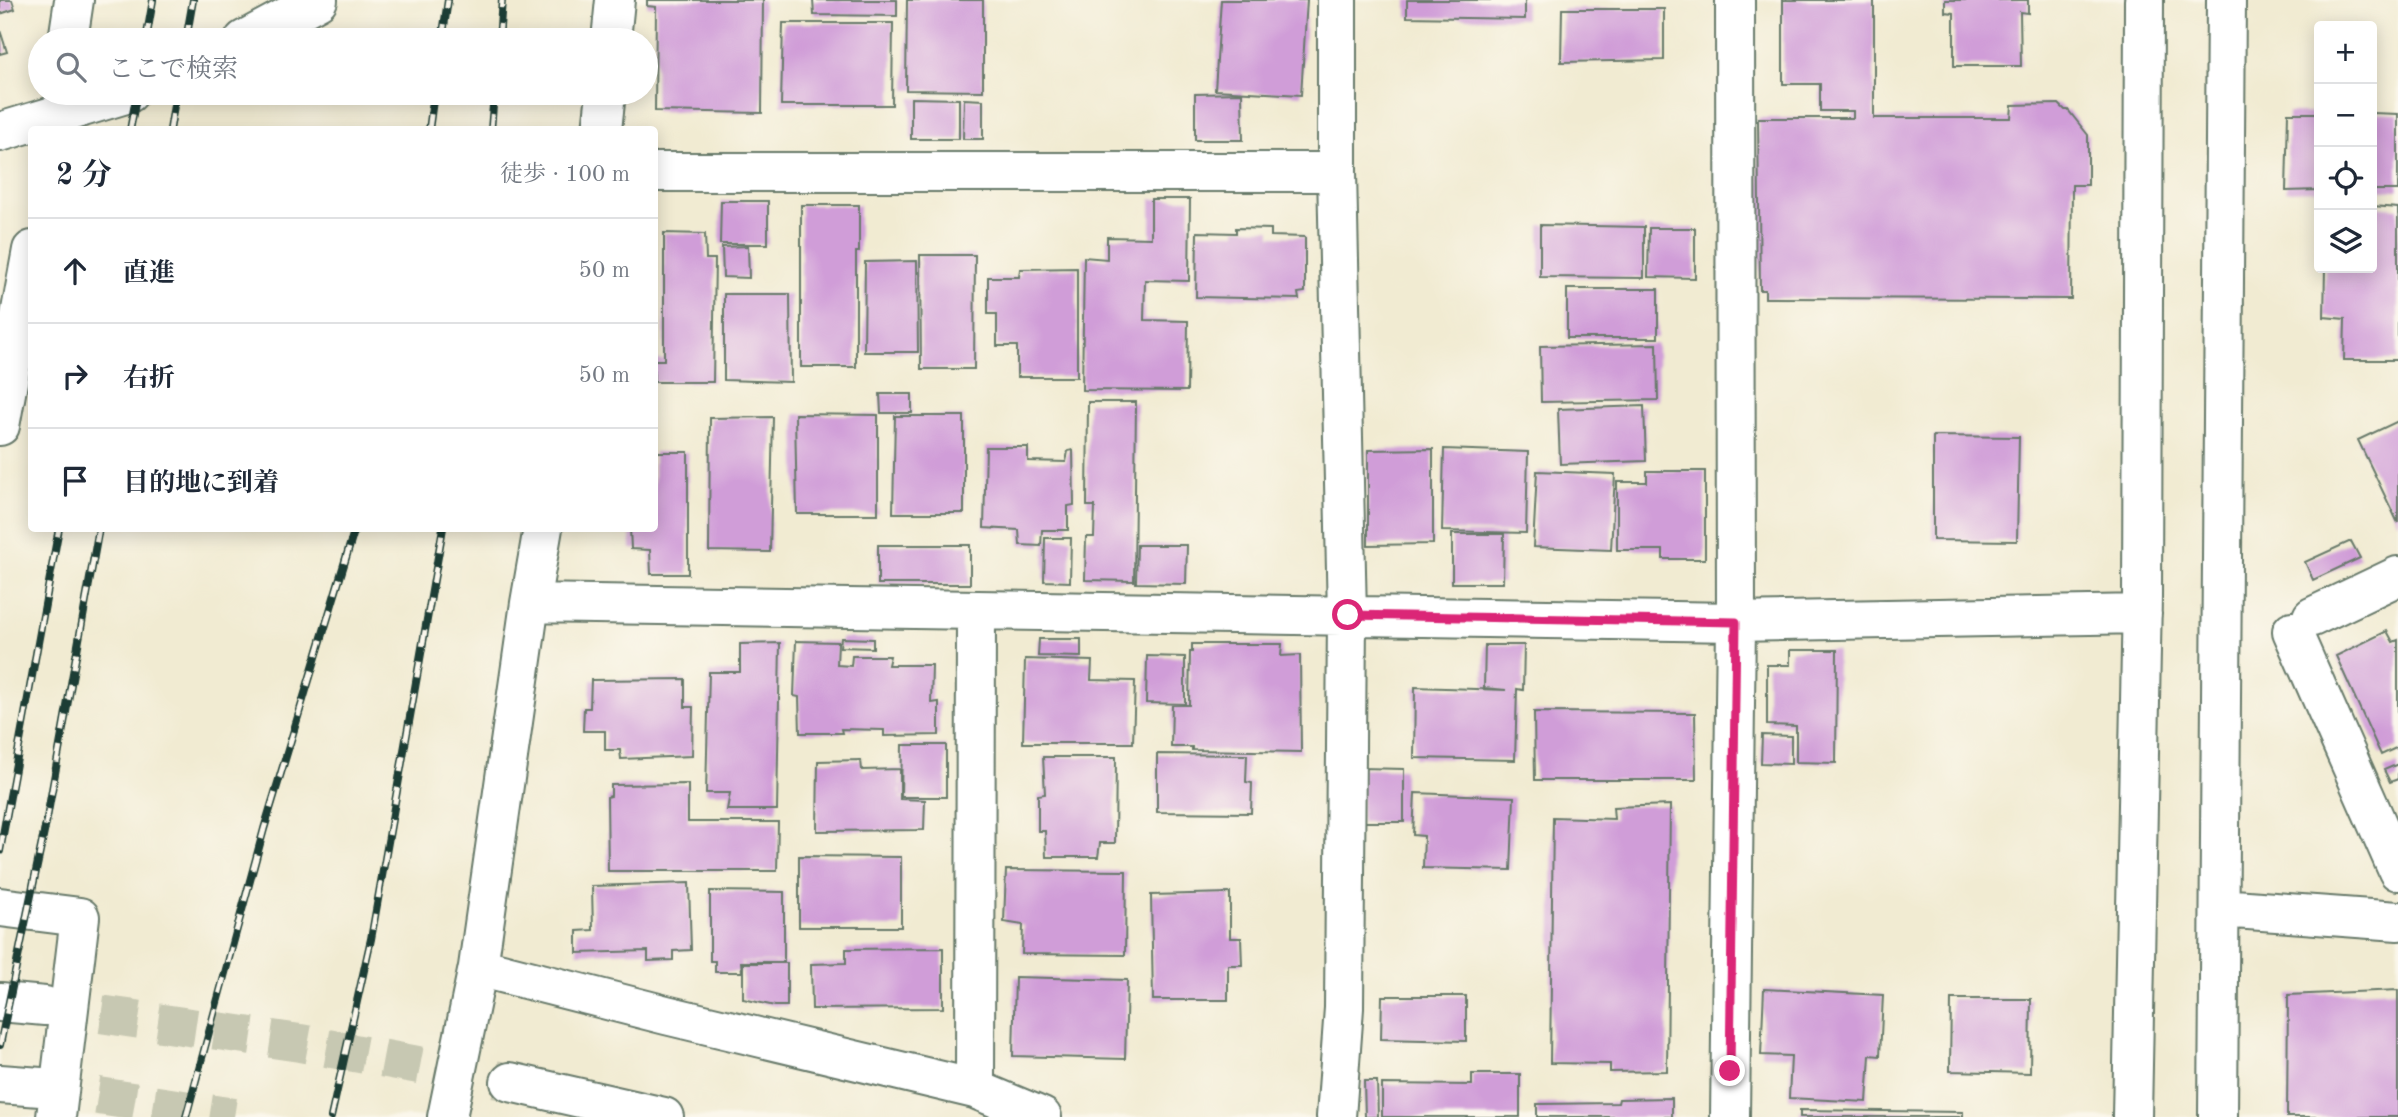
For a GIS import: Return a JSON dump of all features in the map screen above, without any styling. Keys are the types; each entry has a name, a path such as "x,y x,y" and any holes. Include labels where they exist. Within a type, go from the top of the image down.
{"street":[{"path":"70,28 74,0"},
{"path":"266,28 318,0"},
{"path":"612,28 615,0"},
{"path":"1336,1117 1344,1008 1348,615 1337,0"},
{"path":"1730,1117 1736,622 1735,0"},
{"path":"2133,1117 2141,614 2144,0"},
{"path":"2218,1117 2226,0"},
{"path":"0,132 85,105"},
{"path":"602,126 605,105"},
{"path":"658,172 1338,172"},
{"path":"0,426 28,272"},
{"path":"447,1117 478,967 542,532"},
{"path":"2398,576 2302,624 2398,871"},
{"path":"530,603 1736,622 2141,614"},
{"path":"975,1089 976,610"},
{"path":"0,907 80,917 49,1102 0,1084"},
{"path":"2220,908 2398,921"},
{"path":"478,967 975,1089 1042,1117"},
{"path":"0,1002 45,1006"},
{"path":"510,1082 664,1117"}],"building":[{"path":"0,0 12,0 15,9 0,14"},
{"path":"647,0 763,0 762,113 655,111 655,105 658,105 658,28 656,28 656,7 647,6"},
{"path":"813,0 897,0 897,16 814,15"},
{"path":"907,0 983,0 983,91 906,90"},
{"path":"1221,0 1307,0 1301,95 1215,90"},
{"path":"1407,0 1525,0 1525,19 1407,17"},
{"path":"1783,0 1874,0 1874,118 2011,118 2012,105 2059,104 2068,110 2088,135 2088,185 2072,185 2071,299 1765,298 1765,290 1760,290 1758,118 1853,118 1853,111 1820,111 1820,84 1783,84"},
{"path":"1945,0 2028,0 2028,13 2020,12 2021,66 1954,66 1954,13 1945,12"},
{"path":"1562,9 1664,9 1664,60 1561,62"},
{"path":"783,23 893,23 892,105 781,105"},
{"path":"0,30 7,52 0,54"},
{"path":"1242,93 1243,140 1195,140 1195,94"},
{"path":"911,98 959,99 959,139 911,139"},
{"path":"964,99 983,100 983,139 963,139"},
{"path":"2288,113 2314,113 2314,190 2286,191"},
{"path":"2377,113 2398,114 2398,190 2377,190"},
{"path":"1151,199 1190,199 1189,281 1145,280 1144,320 1188,321 1187,391 1082,390 1084,257 1107,259 1107,237 1151,238"},
{"path":"721,201 768,201 768,244 720,244"},
{"path":"801,205 859,205 859,252 856,252 856,367 801,367"},
{"path":"2377,206 2398,208 2398,360 2344,360 2345,319 2324,317 2325,273 2377,273"},
{"path":"1540,225 1644,227 1644,278 1540,277"},
{"path":"1236,228 1271,229 1271,236 1305,237 1305,292 1298,293 1299,299 1196,297 1197,232 1236,233"},
{"path":"1649,228 1695,228 1695,278 1648,277"},
{"path":"664,233 705,234 706,259 715,259 713,382 658,382 658,360 664,360"},
{"path":"748,246 749,278 723,277 722,247"},
{"path":"920,255 975,255 974,369 921,369"},
{"path":"917,261 918,352 864,352 865,262"},
{"path":"1077,268 1077,377 1017,377 1017,346 997,346 997,314 988,314 988,277 1019,277 1020,269"},
{"path":"1567,289 1658,289 1658,338 1567,338"},
{"path":"724,294 790,294 791,382 724,380"},
{"path":"1657,344 1658,400 1541,402 1540,346"},
{"path":"880,394 912,394 912,413 881,413"},
{"path":"1088,402 1136,402 1134,581 1085,580 1086,537 1094,537 1095,506 1087,506"},
{"path":"1644,406 1646,461 1560,464 1558,409"},
{"path":"795,414 878,415 878,514 797,514"},
{"path":"895,416 964,416 964,513 893,513"},
{"path":"773,417 770,552 709,551 710,418"},
{"path":"2398,421 2398,523 2358,440"},
{"path":"1933,436 2019,437 2017,541 1933,540"},
{"path":"986,447 1028,447 1028,461 1066,462 1068,451 1073,450 1074,505 1068,506 1068,530 1042,530 1041,546 1020,545 1019,530 984,528"},
{"path":"1433,449 1433,544 1368,545 1368,450"},
{"path":"1444,449 1528,452 1526,533 1442,531"},
{"path":"658,452 688,452 688,574 651,574 650,550 631,549 630,532 658,532"},
{"path":"1537,471 1615,474 1611,550 1533,547"},
{"path":"1647,471 1705,471 1705,559 1663,559 1663,550 1617,550 1617,482 1647,482"},
{"path":"1452,534 1504,534 1503,583 1452,583"},
{"path":"1045,538 1071,538 1070,582 1044,581"},
{"path":"2351,541 2360,558 2313,580 2305,562"},
{"path":"878,545 970,545 970,584 878,584"},
{"path":"1137,545 1187,545 1186,584 1136,583"},
{"path":"2387,631 2393,642 2398,640 2398,747 2381,755 2336,656"},
{"path":"841,638 873,639 873,648 840,647"},
{"path":"1039,639 1081,639 1081,657 1038,656"},
{"path":"796,641 838,642 837,665 851,666 852,656 890,656 888,665 932,665 931,703 939,702 939,735 884,736 884,730 841,729 842,733 800,733 799,697 794,696"},
{"path":"780,643 777,810 727,810 730,793 706,793 709,672 740,672 740,644"},
{"path":"1192,644 1282,644 1281,656 1300,655 1301,752 1192,750 1192,747 1171,747 1172,705 1189,705"},
{"path":"1485,645 1524,645 1523,690 1517,689 1515,760 1414,758 1415,687 1506,690 1484,688"},
{"path":"1790,650 1837,650 1836,763 1796,762 1796,726 1767,725 1767,665 1790,665"},
{"path":"1147,656 1185,657 1185,704 1146,703"},
{"path":"1025,659 1092,661 1091,680 1135,681 1133,743 1023,743"},
{"path":"685,679 685,707 693,707 692,756 621,759 620,750 605,750 605,731 583,731 584,708 590,708 591,680"},
{"path":"1534,712 1695,713 1696,780 1535,780"},
{"path":"1762,735 1791,736 1791,764 1761,763"},
{"path":"902,745 946,745 946,797 901,797"},
{"path":"1157,754 1247,755 1246,782 1252,783 1251,813 1157,812"},
{"path":"1043,757 1116,757 1115,843 1100,843 1098,857 1046,857 1045,831 1038,831 1038,795 1045,794"},
{"path":"861,760 862,770 900,769 900,799 925,800 924,830 817,831 818,761"},
{"path":"2398,764 2398,779 2390,782 2384,770"},
{"path":"1362,768 1404,769 1404,822 1361,822"},
{"path":"688,784 688,822 778,822 777,871 608,871 607,797 611,796 611,785"},
{"path":"1415,793 1514,797 1511,870 1423,868 1424,836 1413,835"},
{"path":"1670,805 1667,1071 1610,1072 1610,1064 1550,1063 1553,817 1614,819 1613,807"},
{"path":"799,856 901,857 901,927 799,927"},
{"path":"1006,870 1126,871 1125,955 1022,954 1023,925 1004,922"},
{"path":"689,883 691,950 673,951 673,960 648,961 648,951 577,953 577,931 593,930 592,886"},
{"path":"710,891 784,892 784,962 741,962 742,972 715,972 715,961 710,961"},
{"path":"1230,893 1230,938 1241,938 1242,965 1228,965 1228,1000 1153,1000 1151,895"},
{"path":"943,948 943,1008 812,1009 811,964 846,963 846,949"},
{"path":"743,963 787,963 787,1006 743,999"},
{"path":"1015,977 1127,980 1125,1059 1013,1056"},
{"path":"1764,989 1883,995 1880,1056 1870,1055 1867,1102 1789,1098 1791,1056 1761,1055"},
{"path":"2398,990 2398,1117 2287,1117 2288,995"},
{"path":"1382,996 1466,996 1466,1041 1381,1039"},
{"path":"1951,999 2031,999 2030,1073 1950,1071"},
{"path":"1472,1074 1520,1074 1520,1117 1382,1117 1382,1084 1472,1085"},
{"path":"1364,1081 1377,1081 1378,1117 1365,1117"},
{"path":"1672,1098 1672,1117 1537,1117 1537,1104 1618,1103 1619,1099"},
{"path":"1800,1110 1963,1112 1963,1117 1800,1117"}],"tunnel":[{"path":"45,1006 300,1043 510,1082"},
{"path":"41,1087 234,1117"}],"railway":[{"path":"148,28 153,0"},
{"path":"188,28 193,0"},
{"path":"444,28 448,0"},
{"path":"500,28 502,0"},
{"path":"131,126 135,105"},
{"path":"171,126 174,105"},
{"path":"430,126 432,105"},
{"path":"491,126 493,105"},
{"path":"0,851 58,532"},
{"path":"0,1045 47,818 98,532"},
{"path":"186,1117 264,829 354,532"},
{"path":"331,1117 371,939 442,532"}],"route":[{"path":"1348,615 1736,622 1730,1071"}]}
